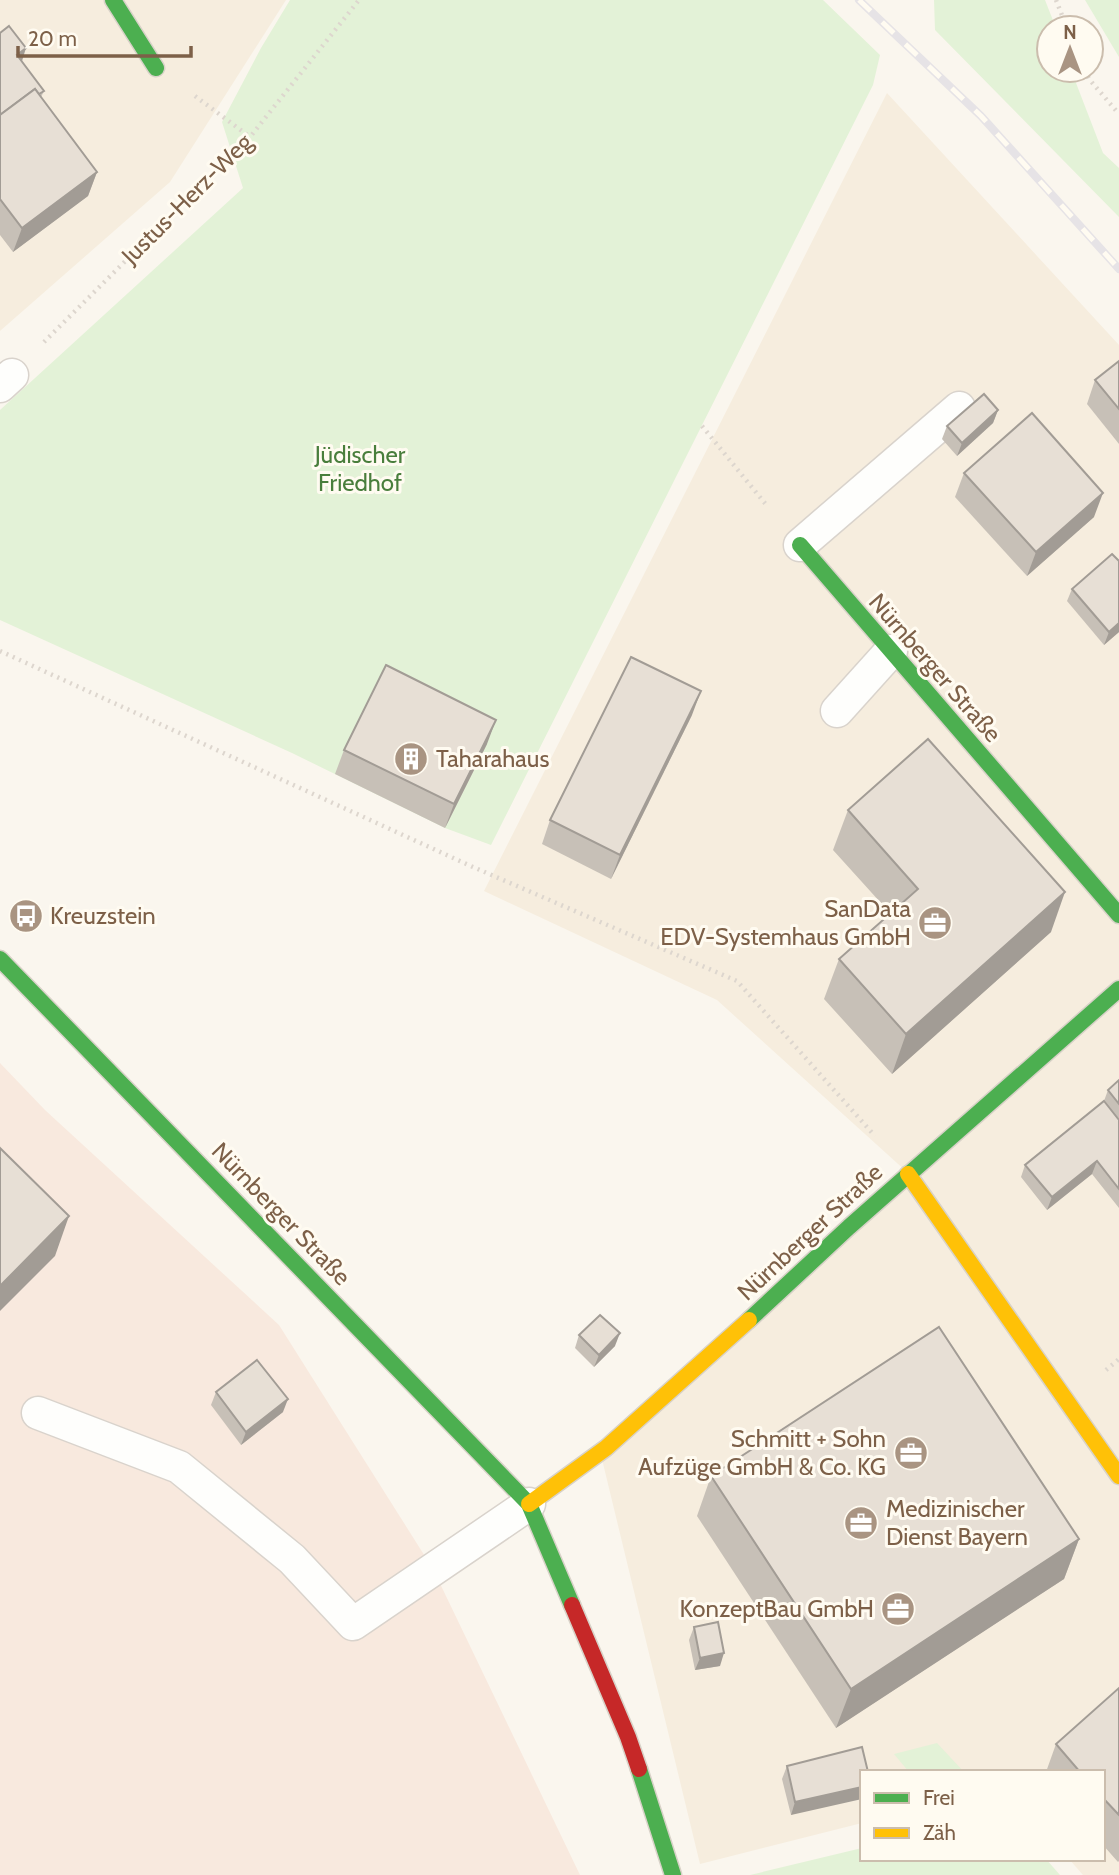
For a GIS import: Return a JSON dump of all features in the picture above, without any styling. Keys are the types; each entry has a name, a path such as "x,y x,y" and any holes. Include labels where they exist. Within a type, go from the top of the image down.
{"street":[{"path":"113,0 156,68"},
{"name":"Nürnberger Straße","path":"800,545 1119,915"},
{"name":"Nürnberger Straße","path":"0,959 528,1504 628,1737 673,1875"},
{"name":"Nürnberger Straße","path":"528,1504 606,1448 674,1389 908,1174 1119,989"},
{"path":"908,1174 1119,1476"}],"lane":[{"path":"800,545 959,408"},
{"path":"838,711 891,652"},
{"path":"38,1413 179,1467 292,1559 353,1624 528,1504"}],"path":[{"name":"Justus-Herz-Weg","path":"6,380 250,137 359,0"},
{"path":"156,68 250,137"},
{"path":"1092,84 1119,114"},
{"path":"702,426 800,545"},
{"path":"0,651 461,861 737,981 908,1174"}],"shaded area":[{"path":"0,0 286,0 170,182 0,331"},
{"path":"887,93 1119,345 1119,1875 1083,1875 1071,1861 1105,1861 1105,1770 860,1770 860,1824 700,1864 600,1451 908,1173 717,1000 484,891"},
{"path":"0,1063 45,1110 279,1325 433,1569 580,1875 0,1875"}],"green space":[{"name":"Jüdischer Friedhof","path":"290,0 823,0 880,55 873,85 491,845 445,828 292,753 0,620 0,410 243,188 222,122"},
{"path":"934,0 1045,0 1050,14 1035,14 1035,84 1076,84 1103,153 1119,168 1119,217 935,30"},
{"path":"1085,0 1119,0 1119,57 1105,34 1105,14 1093,14"},
{"path":"937,1743 962,1770 907,1770 894,1754"},
{"path":"860,1848 860,1861 1048,1861 1060,1875 750,1875"}],"building":[{"path":"9,26 26,48 17,55 44,91 39,94 35,89 0,115 0,33"},
{"path":"35,89 97,172 22,228 0,199 0,115"},
{"path":"1119,361 1119,409 1095,380"},
{"path":"984,394 998,410 962,443 947,426"},
{"path":"1032,413 1103,493 1036,552 964,473"},
{"path":"1112,554 1119,561 1119,623 1109,632 1072,589"},
{"path":"631,657 701,691 620,855 550,820"},
{"name":"Taharahaus","path":"386,665 496,720 454,804 344,750"},
{"path":"928,739 1065,892 906,1034 839,959 918,889 848,810"},
{"path":"1119,1080 1119,1104 1108,1090"},
{"path":"1104,1101 1119,1120 1119,1189 1097,1161 1052,1197 1025,1165"},
{"path":"0,1148 69,1216 0,1286"},
{"path":"600,1315 620,1333 599,1355 579,1335"},
{"path":"939,1327 1079,1539 851,1689 711,1476"},
{"path":"257,1360 288,1399 246,1432 216,1392"},
{"path":"718,1622 724,1653 700,1658 694,1627"},
{"path":"1119,1688 1119,1815 1105,1800 1105,1770 1078,1770 1056,1744"},
{"path":"862,1747 868,1770 860,1770 860,1787 795,1802 787,1766"}],"railway":[{"path":"859,0 981,116 1119,269"}],"traffic: fast":[{"path":"113,0 156,68"},
{"path":"800,545 1119,915"},
{"path":"0,959 529,1504 572,1605"},
{"path":"749,1320 849,1227 1119,989"},
{"path":"639,1769 673,1875"}],"traffic: slow":[{"path":"908,1174 1119,1476"},
{"path":"529,1504 606,1448 749,1320"}],"traffic: jam":[{"path":"572,1605 639,1769"}],"place":[{"name":"Taharahaus","path":"411,759"},
{"name":"Kreuzstein","path":"26,916"},
{"name":"SanData EDV-Systemhaus GmbH","path":"935,923"},
{"name":"Schmitt + Sohn Aufzüge GmbH & Co. KG","path":"911,1453"},
{"name":"Medizinischer Dienst Bayern","path":"861,1523"},
{"name":"KonzeptBau GmbH","path":"898,1609"}]}
